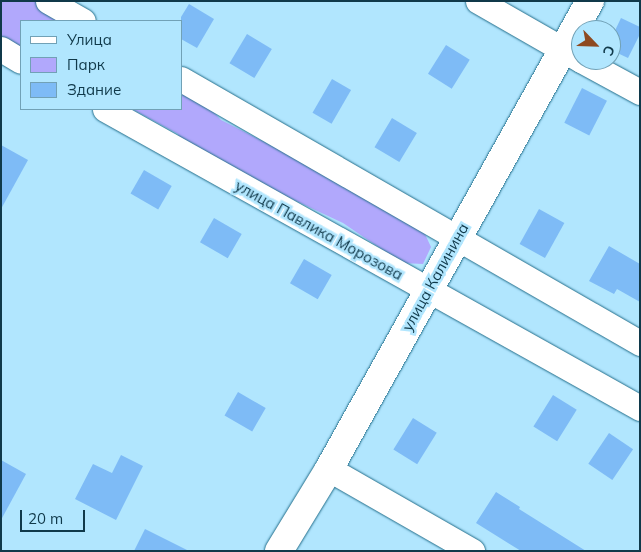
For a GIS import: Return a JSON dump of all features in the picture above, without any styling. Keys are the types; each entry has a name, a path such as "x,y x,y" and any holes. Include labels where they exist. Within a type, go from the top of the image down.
{"main road":[{"name":"улица Калинина","path":"585,20 590,1"},
{"name":"улица Калинина","path":"279,551 329,469 456,238 571,63"}],"street":[{"path":"48,1 81,20"},
{"path":"478,1 571,55"},
{"path":"1,49 20,60"},
{"path":"599,70 640,92"},
{"path":"182,80 640,343"},
{"name":"улица Павлика Морозова","path":"107,110 640,408"},
{"path":"329,469 472,551"}],"green space":[{"path":"1,1 37,1 68,20 20,20 20,52 1,42"},
{"path":"182,90 206,104 221,120 345,183 424,232 431,247 423,264 402,263 343,223 183,148 178,134 134,110 182,110"}],"building":[{"path":"189,4 214,19 197,48 182,40 181,17"},
{"path":"621,18 640,27 640,34 628,58 621,55"},
{"path":"247,34 272,49 254,78 229,63"},
{"path":"446,45 470,60 452,89 428,74"},
{"path":"332,79 351,90 332,124 312,113"},
{"path":"582,88 607,101 589,135 564,123"},
{"path":"392,118 417,133 399,162 374,147"},
{"path":"1,145 28,160 1,209"},
{"path":"144,170 172,186 158,209 130,193"},
{"path":"539,209 564,223 545,258 520,244"},
{"path":"214,218 242,234 228,258 200,242"},
{"path":"609,246 640,264 640,302 617,289 614,294 589,281"},
{"path":"304,259 332,275 318,299 290,283"},
{"path":"238,392 266,408 252,431 224,415"},
{"path":"553,395 577,410 557,441 533,426"},
{"path":"413,418 437,433 417,464 393,449"},
{"path":"609,433 633,449 612,480 588,464"},
{"path":"121,455 143,466 116,520 75,499 93,464 112,473"},
{"path":"1,460 26,474 1,520"},
{"path":"496,492 520,507 519,509 586,551 521,551 476,523"},
{"path":"145,529 189,551 134,551"}]}
